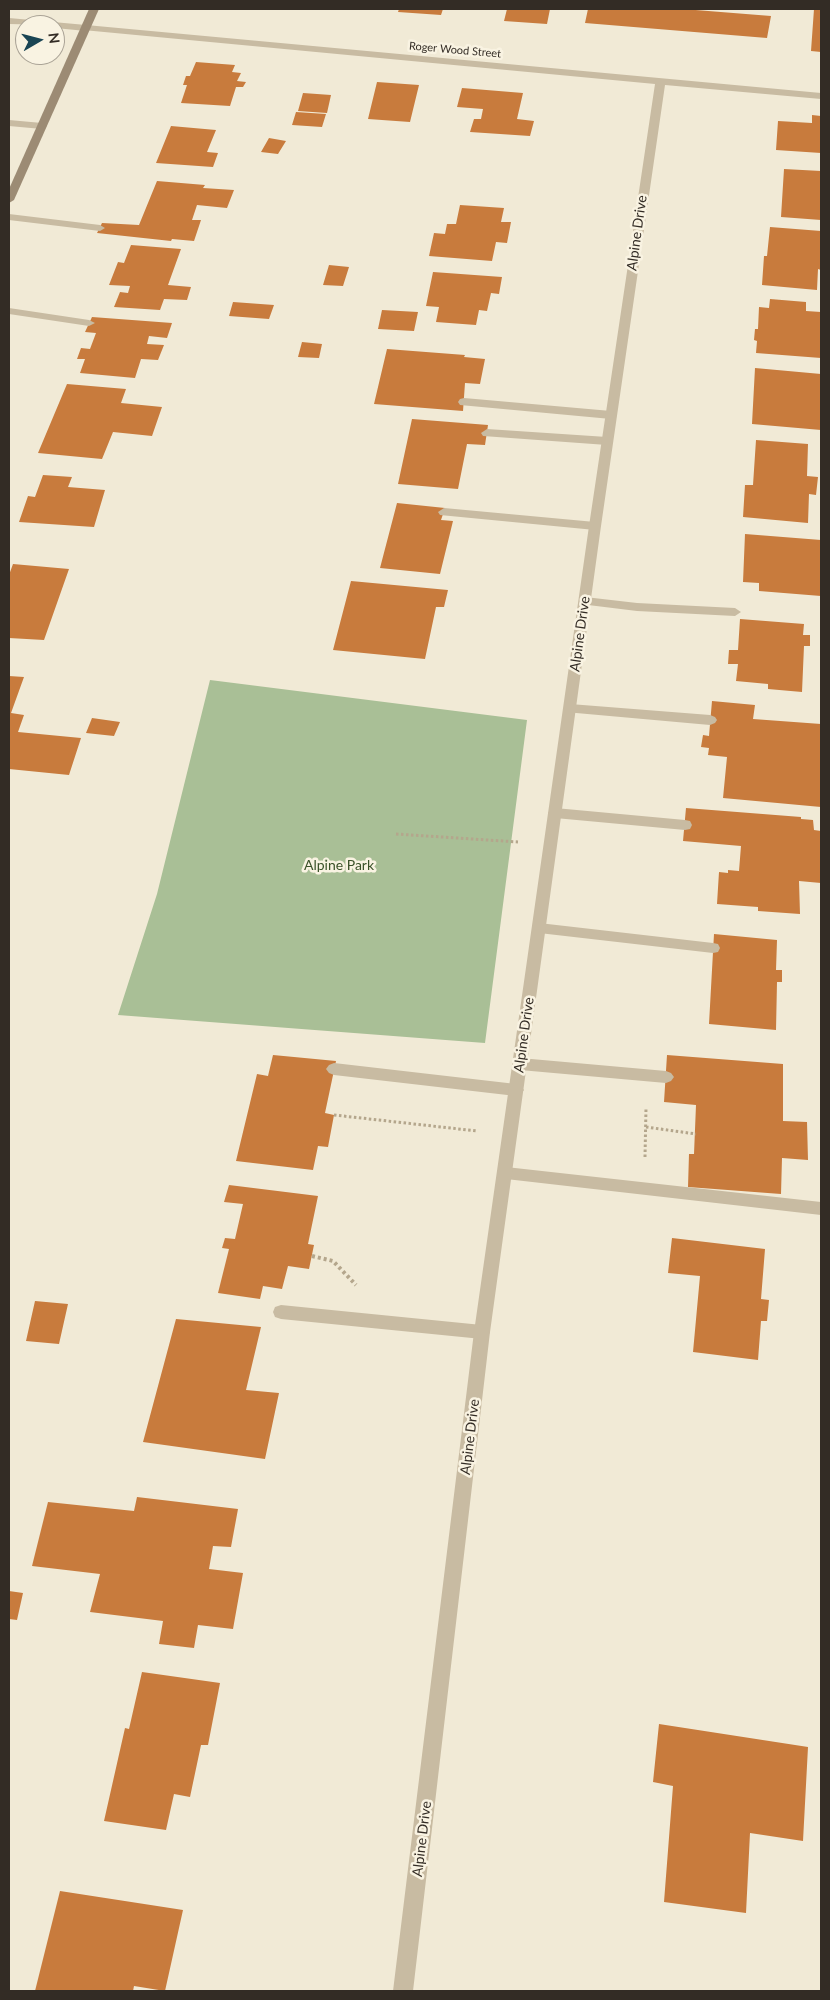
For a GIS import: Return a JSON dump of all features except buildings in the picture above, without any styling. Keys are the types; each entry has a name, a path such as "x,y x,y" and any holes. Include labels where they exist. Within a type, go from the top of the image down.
{"street":[{"path":"9,200 94,9"},
{"name":"Roger Wood Street","path":"9,21 821,96"},
{"name":"Alpine Drive","path":"403,1991 482,1332 506,1173 607,440 660,81"},
{"path":"9,123 42,126"},
{"path":"9,217 100,228"},
{"path":"9,311 89,323"},
{"path":"464,402 611,415"},
{"path":"487,433 607,440"},
{"path":"444,512 595,526"},
{"path":"585,601 637,607 735,612"},
{"path":"570,709 710,720"},
{"path":"555,813 685,826"},
{"path":"539,928 713,948"},
{"path":"520,1064 666,1077"},
{"path":"334,1068 516,1090"},
{"path":"506,1173 821,1209"},
{"path":"281,1312 482,1332"}],"path":[{"path":"396,834 551,844"},
{"path":"645,1188 646,1075"},
{"path":"334,1115 510,1134"},
{"path":"646,1127 696,1134"},
{"path":"312,1256 333,1261 360,1290 370,1308 373,1321"}],"green space":[{"name":"Alpine Park","path":"210,680 527,720 485,1043 118,1015 157,894"}]}
